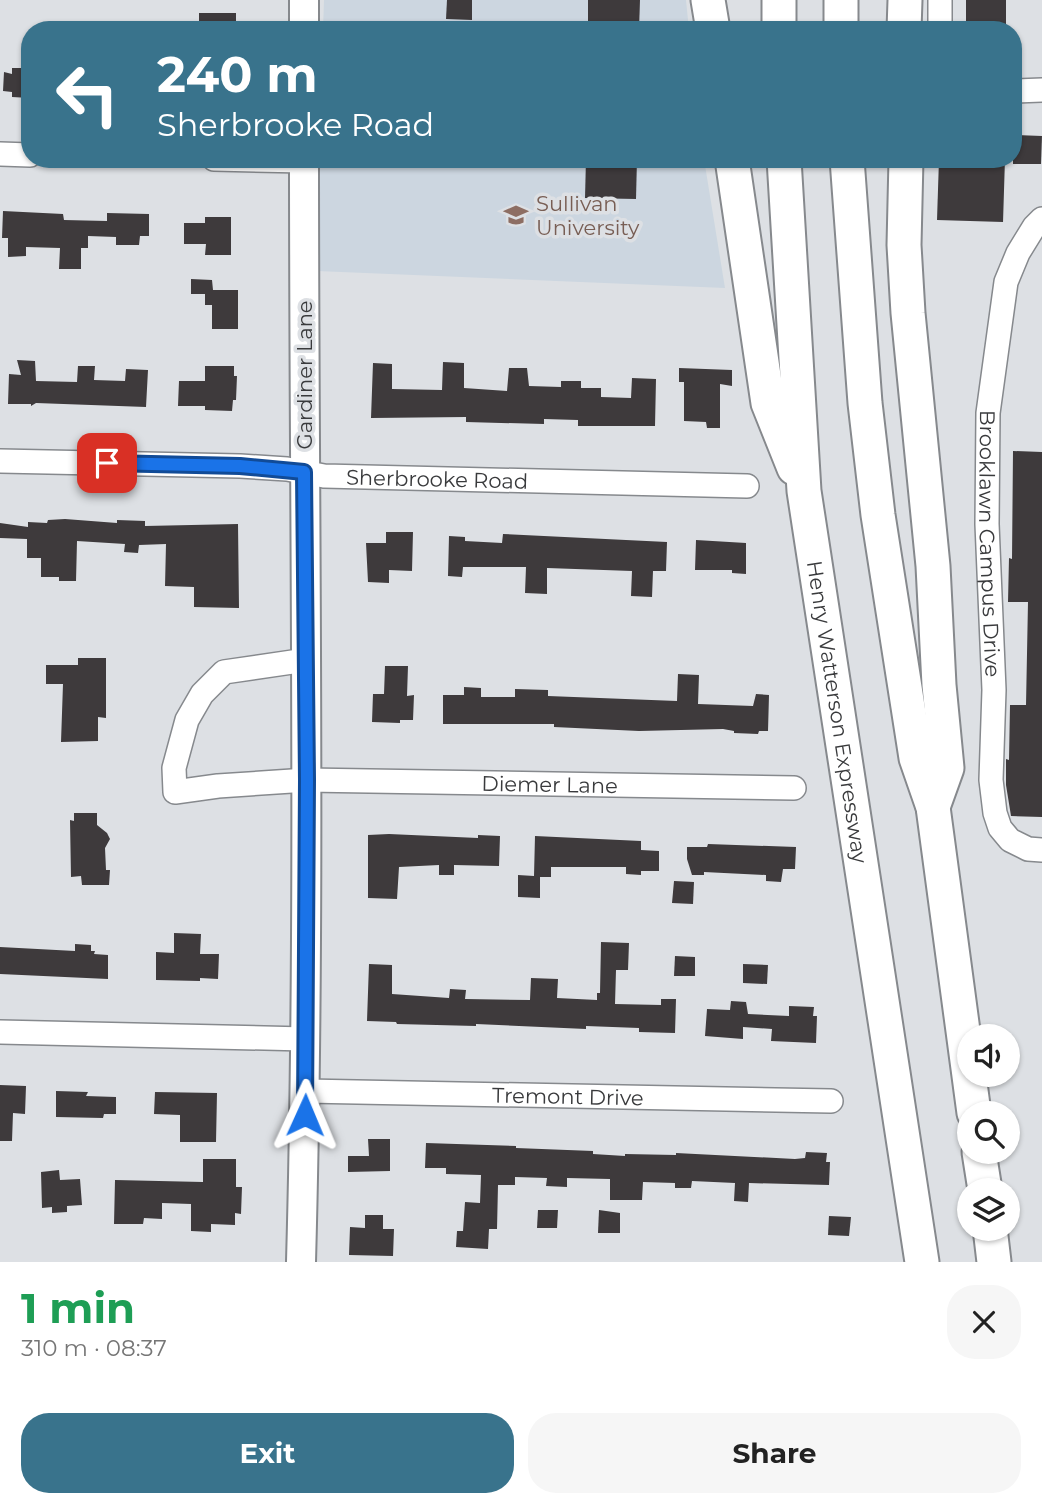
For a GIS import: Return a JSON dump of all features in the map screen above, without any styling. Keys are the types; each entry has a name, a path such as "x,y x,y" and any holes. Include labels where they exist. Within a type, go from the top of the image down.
{"highway":[{"path":"708,0 712,21"},
{"path":"779,0 779,21"},
{"path":"841,0 841,21"},
{"path":"904,21 905,0"},
{"path":"733,168 768,403 804,491"},
{"name":"Henry Watterson Expressway","path":"786,168 804,491 922,1262"},
{"path":"848,168 864,403 880,528 916,758 933,807 972,1101"},
{"path":"906,168 906,286 933,566 939,685 947,768 933,807"},
{"path":"992,1241 995,1262"}],"main road":[{"path":"304,0 304,21"},
{"name":"Gardiner Lane","path":"302,1262 306,1091 307,780 304,168"}],"street":[{"path":"940,0 940,21"},
{"path":"1022,91 1042,90"},
{"path":"0,154 21,155"},
{"name":"Brooklawn Campus Drive","path":"1042,219 1018,253 1006,282 988,413 987,551 994,690 990,780 995,813 1000,828 1010,840 1028,849 1042,850"},
{"name":"Sherbrooke Road","path":"0,461 240,466 304,472 324,477 747,486"},
{"name":"Diemer Lane","path":"306,660 223,672 202,694 187,720 174,768 176,792 218,786 307,780 794,788"},
{"path":"0,1032 305,1039"},
{"name":"Tremont Drive","path":"306,1091 831,1101"}],"shaded area":[{"path":"324,0 686,0 688,21 323,21"},
{"name":"Sullivan University","path":"320,168 705,168 725,288 317,271"}],"building":[{"path":"447,0 472,0 472,20 446,19"},
{"path":"588,0 640,0 639,21 588,21"},
{"path":"966,0 1006,0 1006,21 966,21"},
{"path":"199,13 236,13 236,21 199,21"},
{"path":"12,68 21,68 21,98 12,97 12,92 3,91 4,72 12,74"},
{"path":"1022,135 1042,136 1041,164 1022,164"},
{"path":"586,168 637,168 636,199 585,198"},
{"path":"939,168 1005,168 1003,222 937,220"},
{"path":"3,211 63,214 64,220 107,221 107,213 149,214 149,236 140,236 139,245 116,245 116,237 88,236 88,248 81,248 81,269 59,269 60,248 26,247 26,256 8,257 8,238 2,238"},
{"path":"205,217 231,217 231,255 205,255 206,244 184,244 184,223 205,223"},
{"path":"191,279 212,280 213,290 238,290 238,329 212,329 212,305 205,305 205,294 191,294"},
{"path":"17,360 35,361 36,381 77,382 78,366 95,366 94,380 125,381 126,369 148,370 146,407 8,404 9,374 21,375"},
{"path":"443,362 464,363 464,388 507,391 509,368 527,368 529,386 561,387 561,381 581,381 581,388 601,388 601,397 631,398 632,378 656,379 655,426 578,426 578,420 544,419 544,424 466,422 466,417 371,418 373,363 392,364 392,389 442,390"},
{"path":"205,366 234,366 234,376 237,376 236,400 233,400 232,411 205,410 205,406 178,406 179,381 205,381"},
{"path":"679,368 732,370 732,386 720,384 720,428 707,428 706,422 684,421 684,382 679,382"},
{"path":"1013,451 1042,452 1042,817 1011,816 1006,785 1010,705 1026,705 1028,602 1008,602 1009,558 1012,559"},
{"path":"48,520 117,523 117,520 145,521 145,526 238,524 239,608 194,607 194,587 165,586 166,544 139,545 138,553 124,552 125,544 77,541 76,581 59,581 59,577 41,577 41,558 27,558 27,539 0,538 0,523 28,527 28,522 47,523"},
{"path":"386,532 413,532 412,571 389,570 389,583 368,582 366,543 386,543"},
{"path":"503,534 667,542 666,571 653,571 652,597 631,596 632,571 547,568 547,594 525,593 526,567 463,567 462,577 448,576 449,536 465,537 465,541 502,543"},
{"path":"696,540 746,543 746,574 732,573 732,570 695,570"},
{"path":"78,658 106,658 106,718 98,717 98,741 61,742 63,684 46,684 46,665 78,665"},
{"path":"385,666 408,666 407,696 414,695 413,720 400,720 400,723 372,722 373,694 384,694"},
{"path":"678,674 699,675 698,704 753,706 756,694 769,695 768,731 759,731 758,734 734,733 723,729 639,731 554,727 554,724 443,724 443,695 464,695 464,687 481,688 481,697 515,697 515,689 548,690 548,696 677,701"},
{"path":"74,813 97,813 97,825 110,839 105,848 106,870 110,870 109,885 82,885 81,876 71,877 70,820 74,821"},
{"path":"368,835 478,838 478,835 500,836 499,866 454,865 454,875 439,875 439,865 399,867 397,899 368,898"},
{"path":"535,836 641,841 641,850 659,851 659,871 641,871 641,875 626,874 626,867 551,867 551,877 540,877 540,898 518,897 518,875 534,876"},
{"path":"708,844 796,847 795,869 783,869 781,882 766,881 766,875 704,872 704,875 692,875 687,859 687,847 707,847"},
{"path":"674,881 694,882 693,904 672,903"},
{"path":"174,933 201,934 200,954 219,954 218,979 156,980 156,952 174,953"},
{"path":"601,942 629,943 628,970 616,970 615,1004 661,1005 661,999 676,999 675,1033 639,1032 639,1028 586,1026 586,1029 367,1021 369,964 392,965 392,994 449,998 450,989 466,990 465,999 530,1000 531,978 558,979 557,998 597,1000 597,993 600,993"},
{"path":"75,944 91,945 94,954 108,955 108,979 0,974 0,947 75,951"},
{"path":"675,956 695,957 695,976 674,976"},
{"path":"743,964 768,965 767,984 743,983"},
{"path":"731,1001 746,1002 748,1014 789,1016 789,1006 814,1007 813,1016 817,1016 816,1043 771,1041 772,1029 743,1027 743,1039 705,1036 707,1009 730,1010"},
{"path":"0,1085 26,1086 25,1114 13,1113 12,1141 0,1141"},
{"path":"56,1091 88,1092 86,1096 116,1097 116,1114 104,1114 103,1118 56,1117"},
{"path":"155,1092 217,1093 216,1142 180,1142 180,1115 154,1114"},
{"path":"368,1139 390,1139 390,1171 348,1172 348,1156 369,1156"},
{"path":"426,1143 593,1151 593,1154 625,1156 676,1153 795,1159 805,1158 806,1152 827,1153 826,1162 830,1162 829,1185 749,1183 748,1202 734,1201 735,1183 692,1181 691,1188 675,1188 675,1183 643,1182 642,1200 610,1200 610,1179 567,1178 567,1187 546,1186 547,1178 515,1177 515,1185 498,1185 497,1229 489,1229 488,1249 456,1247 457,1231 463,1231 465,1202 480,1203 481,1175 446,1174 446,1168 425,1168"},
{"path":"203,1159 236,1159 236,1187 242,1187 241,1214 235,1213 235,1225 211,1224 211,1232 191,1231 191,1204 162,1203 162,1219 144,1218 143,1224 114,1224 115,1180 203,1182"},
{"path":"59,1170 60,1180 80,1179 82,1205 67,1206 67,1212 52,1213 52,1207 42,1208 41,1172"},
{"path":"538,1210 558,1210 557,1228 537,1228"},
{"path":"599,1210 620,1213 620,1233 598,1233"},
{"path":"365,1215 383,1215 383,1229 394,1229 393,1256 349,1255 350,1227 365,1228"},
{"path":"829,1216 851,1217 849,1236 828,1235"}],"place":[{"name":"Sullivan University","path":"516,215"}],"route":[{"path":"107,463 240,466 304,472 307,780 305,1115"}]}
